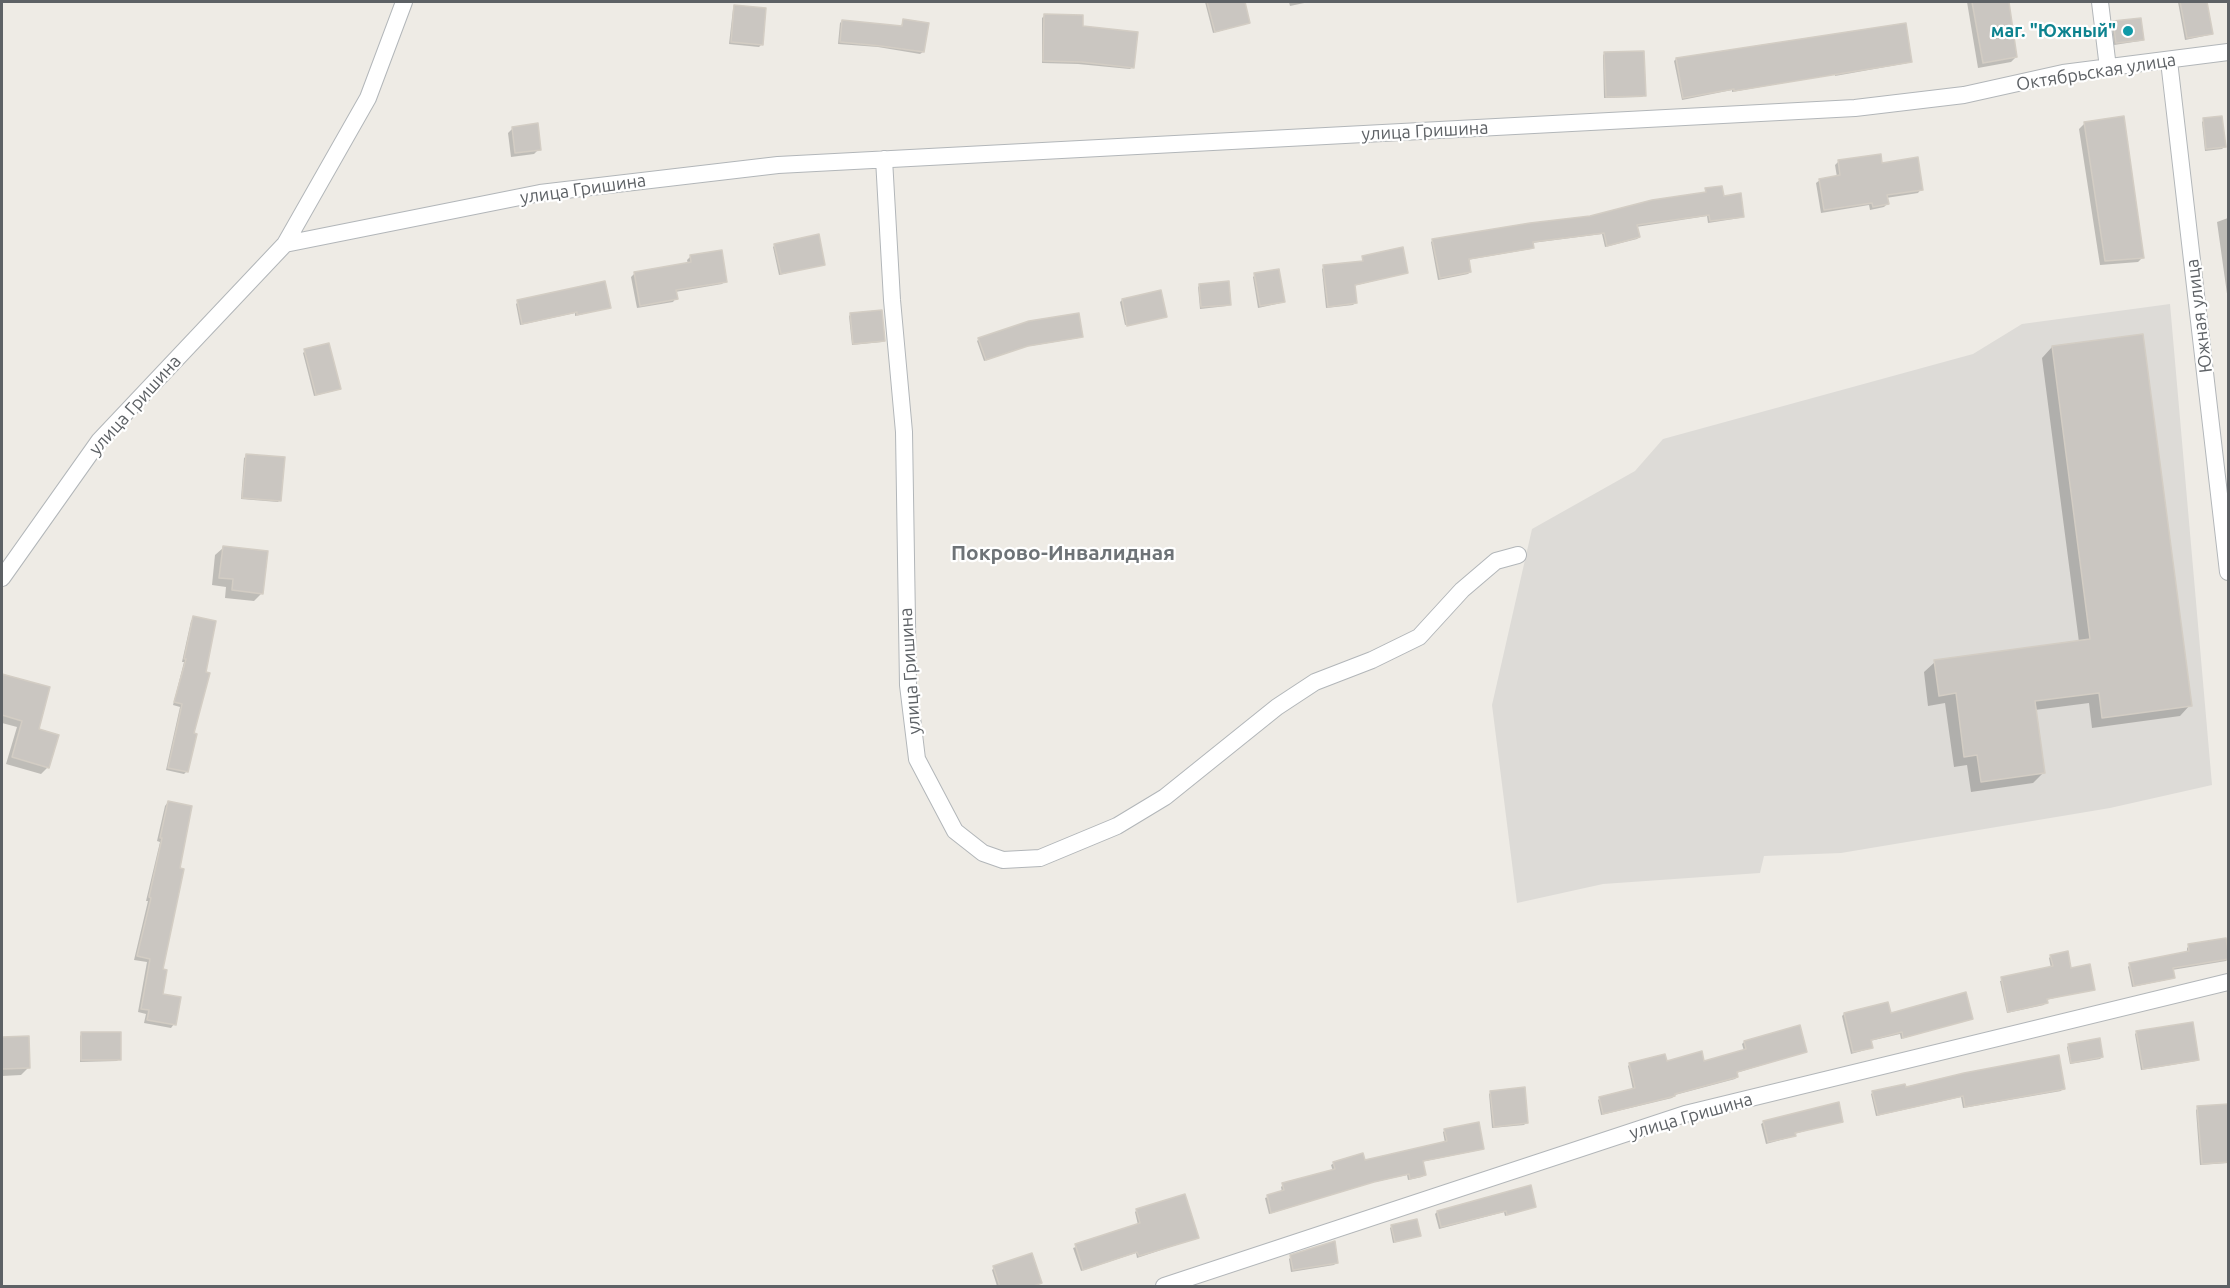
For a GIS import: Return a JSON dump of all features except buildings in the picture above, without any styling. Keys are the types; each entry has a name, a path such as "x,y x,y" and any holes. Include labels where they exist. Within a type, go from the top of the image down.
{"street":[{"name":"улица Гришина","path":"2,578 99,441 285,244 368,98 404,2"},
{"path":"2100,2 2108,68"},
{"name":"Октябрьская улица","path":"1964,95 2063,73 2229,52"},
{"name":"Южная улица","path":"2169,61 2229,572"},
{"name":"улица Гришина","path":"285,244 540,193 778,165 1855,108 1964,95"},
{"name":"улица Гришина","path":"884,159 892,300 904,432 908,685 917,759 956,831 983,853 1004,860 1040,858 1117,826 1165,797 1276,707 1315,682 1372,660 1419,637 1462,590 1496,561 1518,555"},
{"name":"улица Гришина","path":"1164,1287 1685,1114 2229,982"}],"shaded area":[{"path":"2170,304 2212,785 2110,808 1841,853 1764,856 1760,873 1603,884 1517,903 1492,705 1532,529 1635,471 1663,439 1973,354 2022,324"}],"place":[{"name":"маг. \"Южный\"","path":"2128,31"}],"district":[{"name":"Покрово-Инвалидная","path":"1063,553"}]}
